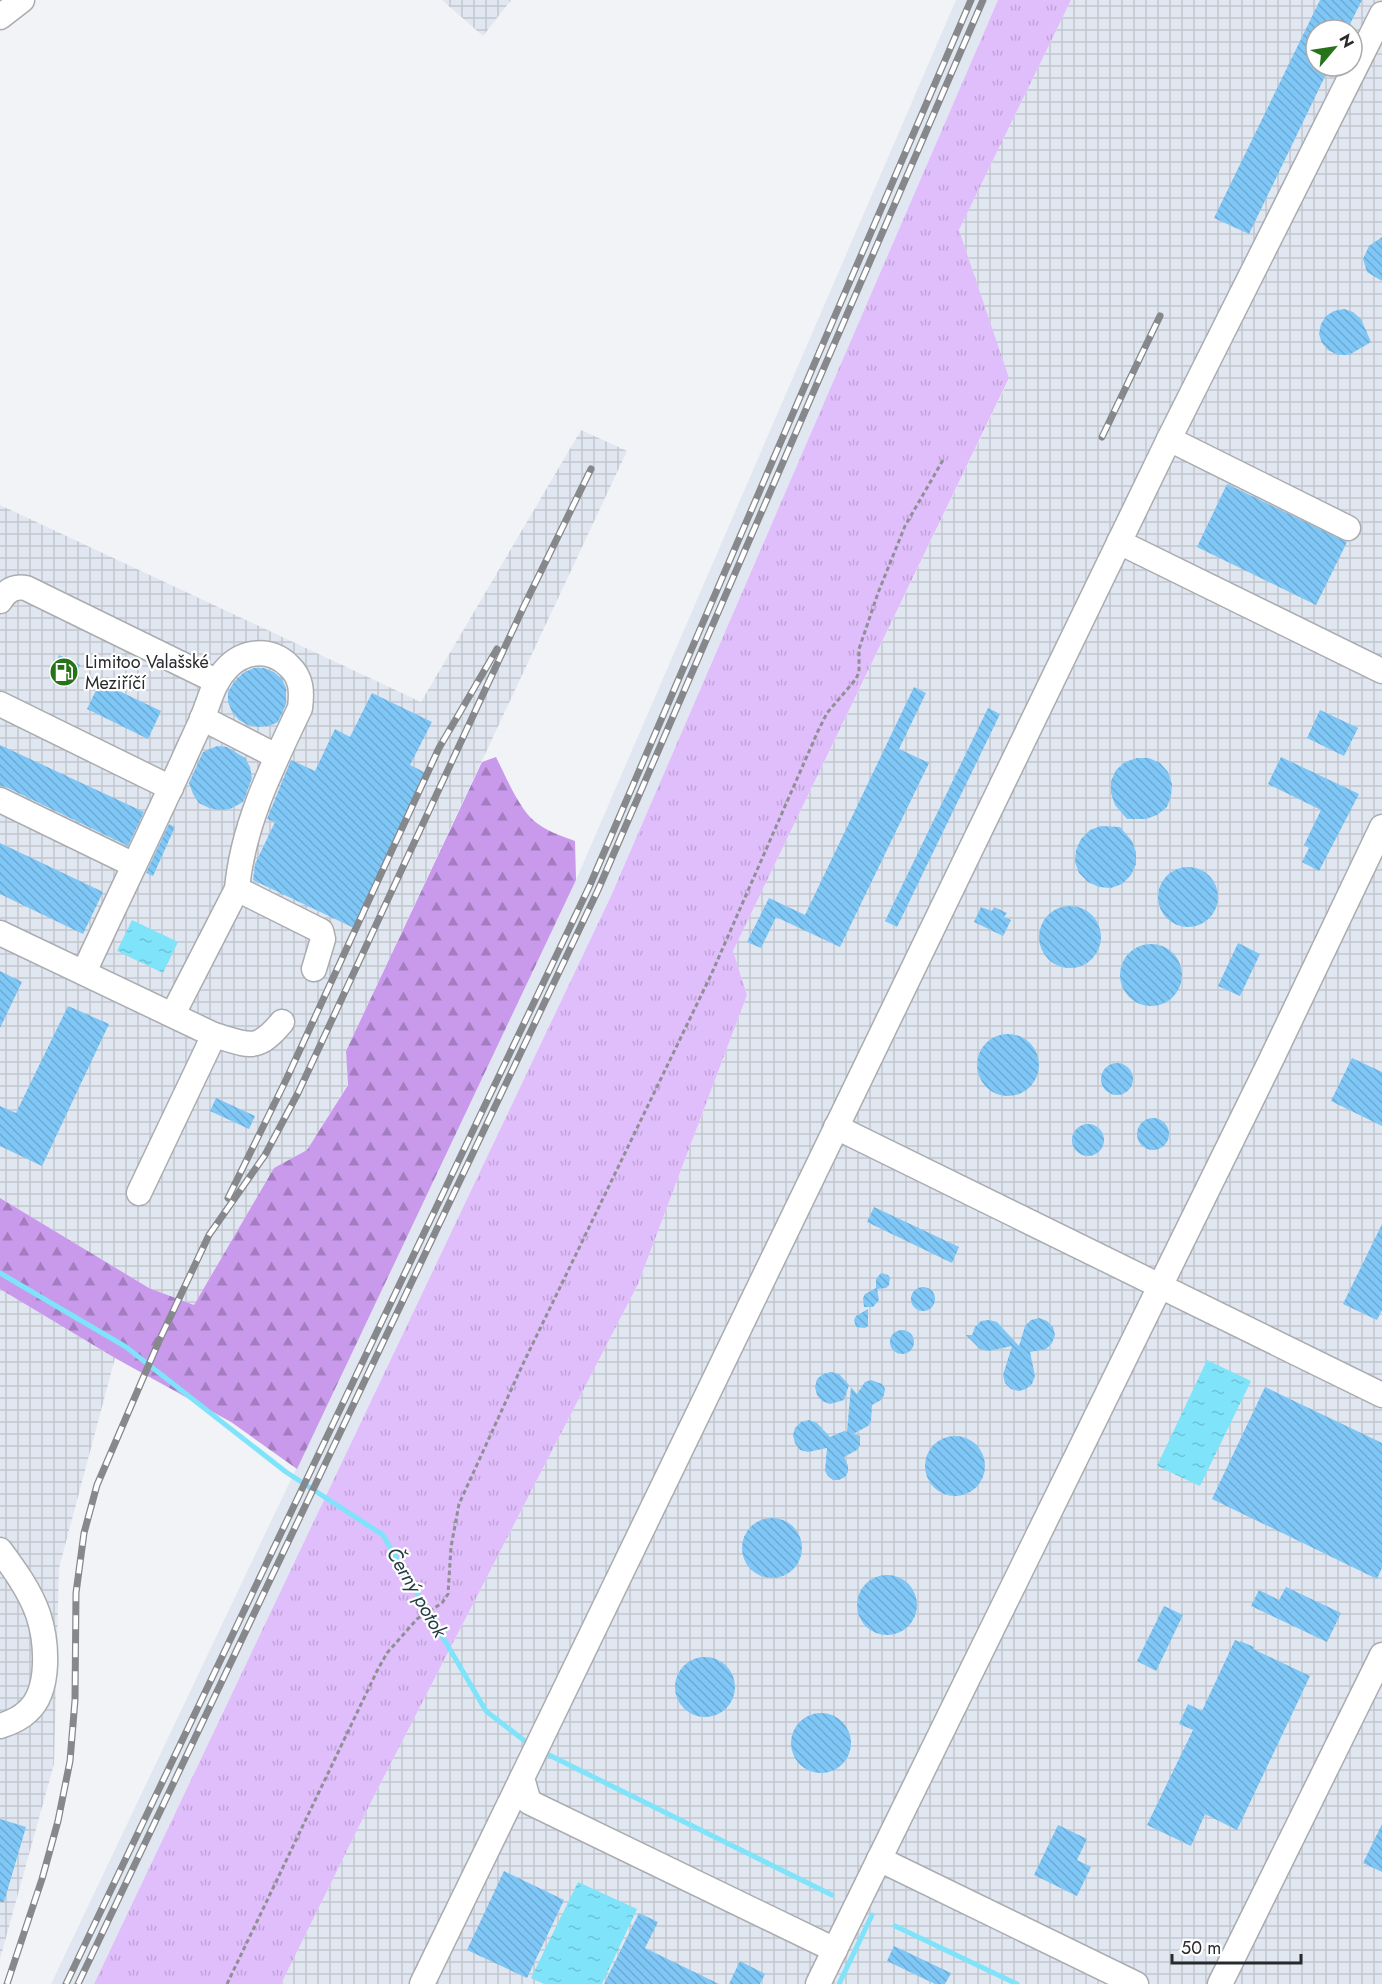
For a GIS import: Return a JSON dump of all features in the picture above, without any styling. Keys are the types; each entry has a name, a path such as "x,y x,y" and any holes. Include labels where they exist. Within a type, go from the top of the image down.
{"street":[{"path":"0,17 21,0"},
{"path":"422,1984 1169,439 1382,14"},
{"path":"1169,439 1348,528"},
{"path":"1119,542 1382,671"},
{"path":"0,601 7,592 14,588 26,588 216,681"},
{"path":"84,972 171,788 216,681 230,665 242,657 255,653 269,654 282,659 299,681 302,694 300,708 254,807 240,862 237,889 173,1014"},
{"path":"0,704 171,788"},
{"path":"202,718 276,756"},
{"path":"0,800 135,865"},
{"path":"818,1984 1382,827"},
{"path":"237,889 321,931 323,939 315,969"},
{"path":"0,933 214,1035 255,1044 269,1037 282,1022"},
{"path":"139,1192 214,1035"},
{"path":"836,1127 1382,1395"},
{"path":"0,1550 13,1567 37,1612 44,1636 45,1664 40,1695 29,1710 14,1721 0,1726"},
{"path":"1220,1984 1382,1655"},
{"path":"531,1759 529,1802 835,1950"},
{"path":"879,1859 1136,1984"}],"path":[{"path":"227,1984 387,1653 417,1619 442,1603 448,1594 451,1547 459,1504 522,1366 711,975 818,731 827,713 856,679 859,672 859,649 878,593 905,526 943,460"}],"shaded area":[{"path":"442,0 511,0 483,36"},
{"path":"956,0 998,0 611,896 94,1984 51,1984 576,880"},
{"path":"1071,0 1382,0 1382,1984 281,1984 373,1798 638,1284 747,995 733,951 1009,379 959,230"},
{"path":"581,430 627,451 346,1051 348,1084 307,1150 274,1168 194,1305 149,1288 0,1198 0,505 421,702"},
{"path":"0,1289 115,1358 59,1568 54,1764 0,1959"}],"green space":[{"path":"998,0 1071,0 959,230 1009,378 733,951 747,995 638,1284 373,1798 281,1984 94,1984 611,896"},
{"path":"496,757 527,814 547,830 575,841 576,880 297,1469 231,1422 115,1358 0,1289 0,1198 149,1288 194,1305 274,1168 307,1150 348,1085 346,1051 482,762"}],"water":[{"path":"132,920 178,942 163,973 117,951"},
{"path":"1207,1360 1251,1381 1200,1486 1157,1466"},
{"path":"578,1882 637,1909 602,1984 544,1984 531,1978"}],"building":[{"path":"1320,0 1362,0 1353,18 1311,18"},
{"path":"1304,33 1304,78 1324,78 1249,234 1214,218"},
{"path":"1382,237 1382,281 1367,272 1363,259 1369,246"},
{"path":"1344,309 1353,312 1361,319 1371,342 1349,355 1338,355 1328,350 1319,334 1326,316"},
{"path":"1227,484 1347,542 1316,605 1197,547"},
{"path":"59,655 80,665 70,686 49,676"},
{"path":"254,668 264,668 274,672 282,679 286,688 286,704 278,722 269,726 248,725 239,720 232,712 228,702 228,692 234,682 243,673"},
{"path":"100,682 161,711 148,739 87,709"},
{"path":"914,687 926,693 899,749 929,763 840,947 776,917 761,948 747,942 769,898 805,915"},
{"path":"372,693 432,722 410,765 426,773 354,928 253,880 255,864 275,822 267,819 291,760 315,771 335,729 350,737"},
{"path":"988,708 1000,714 897,927 885,921"},
{"path":"1320,710 1358,728 1344,756 1307,738"},
{"path":"0,745 144,812 128,846 0,786"},
{"path":"217,746 227,747 245,758 250,767 252,778 243,802 230,809 219,810 199,803 189,783 203,752"},
{"path":"1281,757 1359,794 1319,871 1302,862 1309,848 1304,845 1321,810 1268,784"},
{"path":"1137,758 1149,758 1160,763 1168,772 1172,784 1171,796 1167,807 1157,815 1146,819 1127,819 1115,805 1111,793 1111,781 1116,770 1125,762"},
{"path":"169,824 175,827 153,876 146,873"},
{"path":"1101,826 1120,827 1132,841 1136,852 1136,864 1131,875 1122,884 1111,888 1099,887 1088,882 1079,873 1075,862 1076,850 1081,839 1090,830"},
{"path":"0,843 103,892 83,934 0,894"},
{"path":"1182,867 1194,867 1210,875 1216,885 1218,897 1216,909 1210,919 1194,927 1182,927 1166,919 1158,903 1158,891 1166,875"},
{"path":"1070,906 1092,915 1101,937 1092,959 1070,968 1048,959 1039,937 1048,915"},
{"path":"981,907 992,911 994,907 1007,913 1004,917 1011,920 1003,936 974,922"},
{"path":"1238,943 1260,954 1240,996 1218,986"},
{"path":"1151,944 1168,949 1173,953 1177,958 1182,975 1177,992 1173,997 1168,1001 1151,1006 1134,1001 1129,997 1125,992 1120,975 1125,958 1129,953 1134,949"},
{"path":"0,971 22,982 0,1028"},
{"path":"68,1006 109,1024 42,1166 0,1146 0,1106 16,1113"},
{"path":"1008,1034 1030,1043 1039,1065 1030,1087 1008,1096 986,1087 977,1065 986,1043"},
{"path":"1352,1058 1382,1072 1382,1126 1331,1101"},
{"path":"1117,1063 1128,1068 1133,1079 1128,1090 1117,1095 1106,1090 1101,1079 1106,1068"},
{"path":"216,1098 255,1116 249,1129 210,1111"},
{"path":"1153,1118 1164,1123 1169,1134 1164,1145 1153,1150 1142,1145 1137,1134 1142,1123"},
{"path":"1088,1124 1099,1129 1104,1140 1099,1151 1088,1156 1077,1151 1072,1140 1077,1129"},
{"path":"874,1207 959,1247 952,1263 867,1222"},
{"path":"1382,1224 1382,1310 1377,1320 1343,1304"},
{"path":"881,1273 890,1278 889,1285 886,1288 877,1289 879,1300 873,1307 864,1307 865,1294 876,1288 876,1279"},
{"path":"923,1287 931,1291 935,1299 931,1307 923,1311 915,1307 911,1299 915,1291"},
{"path":"868,1309 868,1326 856,1327 854,1320 856,1316"},
{"path":"1039,1318 1047,1321 1053,1327 1055,1335 1052,1343 1046,1349 1030,1352 1035,1376 1032,1384 1019,1391 1011,1389 1005,1383 1003,1375 1012,1346 988,1351 980,1349 966,1335 972,1335 975,1327 981,1321 989,1320 997,1322 1019,1346 1025,1326 1031,1320"},
{"path":"902,1330 910,1334 914,1342 910,1350 902,1354 894,1350 890,1342 894,1334"},
{"path":"831,1372 839,1374 849,1385 844,1400 830,1404 822,1401 815,1387 817,1379"},
{"path":"871,1380 882,1384 885,1389 884,1395 881,1400 872,1405 871,1421 868,1426 853,1434 860,1436 860,1445 857,1450 844,1457 848,1466 845,1477 833,1480 825,1471 827,1448 808,1452 800,1450 793,1435 795,1428 801,1422 809,1420 817,1423 830,1437 844,1431 847,1432 851,1387 857,1394 865,1382"},
{"path":"1265,1387 1382,1443 1382,1568 1377,1579 1212,1499"},
{"path":"955,1436 967,1438 980,1449 985,1466 983,1478 972,1491 955,1496 943,1494 930,1483 925,1466 927,1454 938,1441"},
{"path":"772,1518 784,1520 797,1531 802,1548 800,1560 789,1573 772,1578 760,1576 747,1565 742,1548 744,1536 755,1523"},
{"path":"887,1575 904,1580 912,1588 917,1605 912,1622 904,1630 887,1635 870,1630 862,1622 857,1605 862,1588 870,1580"},
{"path":"1286,1587 1341,1613 1327,1642 1251,1606 1259,1590 1279,1600"},
{"path":"1164,1606 1183,1615 1156,1671 1137,1661"},
{"path":"1235,1640 1254,1647 1253,1649 1310,1676 1237,1830 1205,1814 1191,1846 1147,1825 1193,1730 1179,1724 1188,1704 1202,1711"},
{"path":"705,1657 722,1662 730,1670 735,1687 730,1704 722,1712 705,1717 688,1712 680,1704 675,1687 680,1670 688,1662"},
{"path":"821,1713 838,1718 846,1726 851,1743 846,1760 838,1768 821,1773 804,1768 796,1760 791,1743 796,1726 804,1718"},
{"path":"0,1819 26,1827 4,1902 0,1902"},
{"path":"1382,1824 1382,1872 1363,1863"},
{"path":"1058,1825 1087,1839 1077,1860 1091,1867 1077,1896 1034,1875"},
{"path":"504,1871 564,1900 527,1978 467,1950"},
{"path":"639,1913 658,1922 645,1948 719,1984 604,1984"},
{"path":"894,1946 951,1973 945,1984 935,1984 887,1961"},
{"path":"740,1961 765,1974 760,1984 729,1984"}],"waterway":[{"name":"Černý potok","path":"0,1273 126,1347 286,1472 383,1535 486,1711 530,1745"},
{"name":"Černý potok","path":"541,1751 832,1895"},
{"path":"839,1984 872,1915"},
{"name":"Černý potok","path":"895,1926 1017,1984"}],"railway":[{"path":"66,1984 590,885 971,0"},
{"path":"78,1984 598,890 983,0"},
{"path":"1102,437 1160,316"},
{"path":"7,1984 42,1879 58,1821 70,1761 75,1700 76,1593 84,1533 97,1485 159,1341 209,1235 265,1155 298,1093 524,606 591,469"},
{"path":"228,1198 286,1080 439,748 497,649"}],"place":[{"name":"Limitoo Valašské Meziříčí","path":"64,672"}]}
